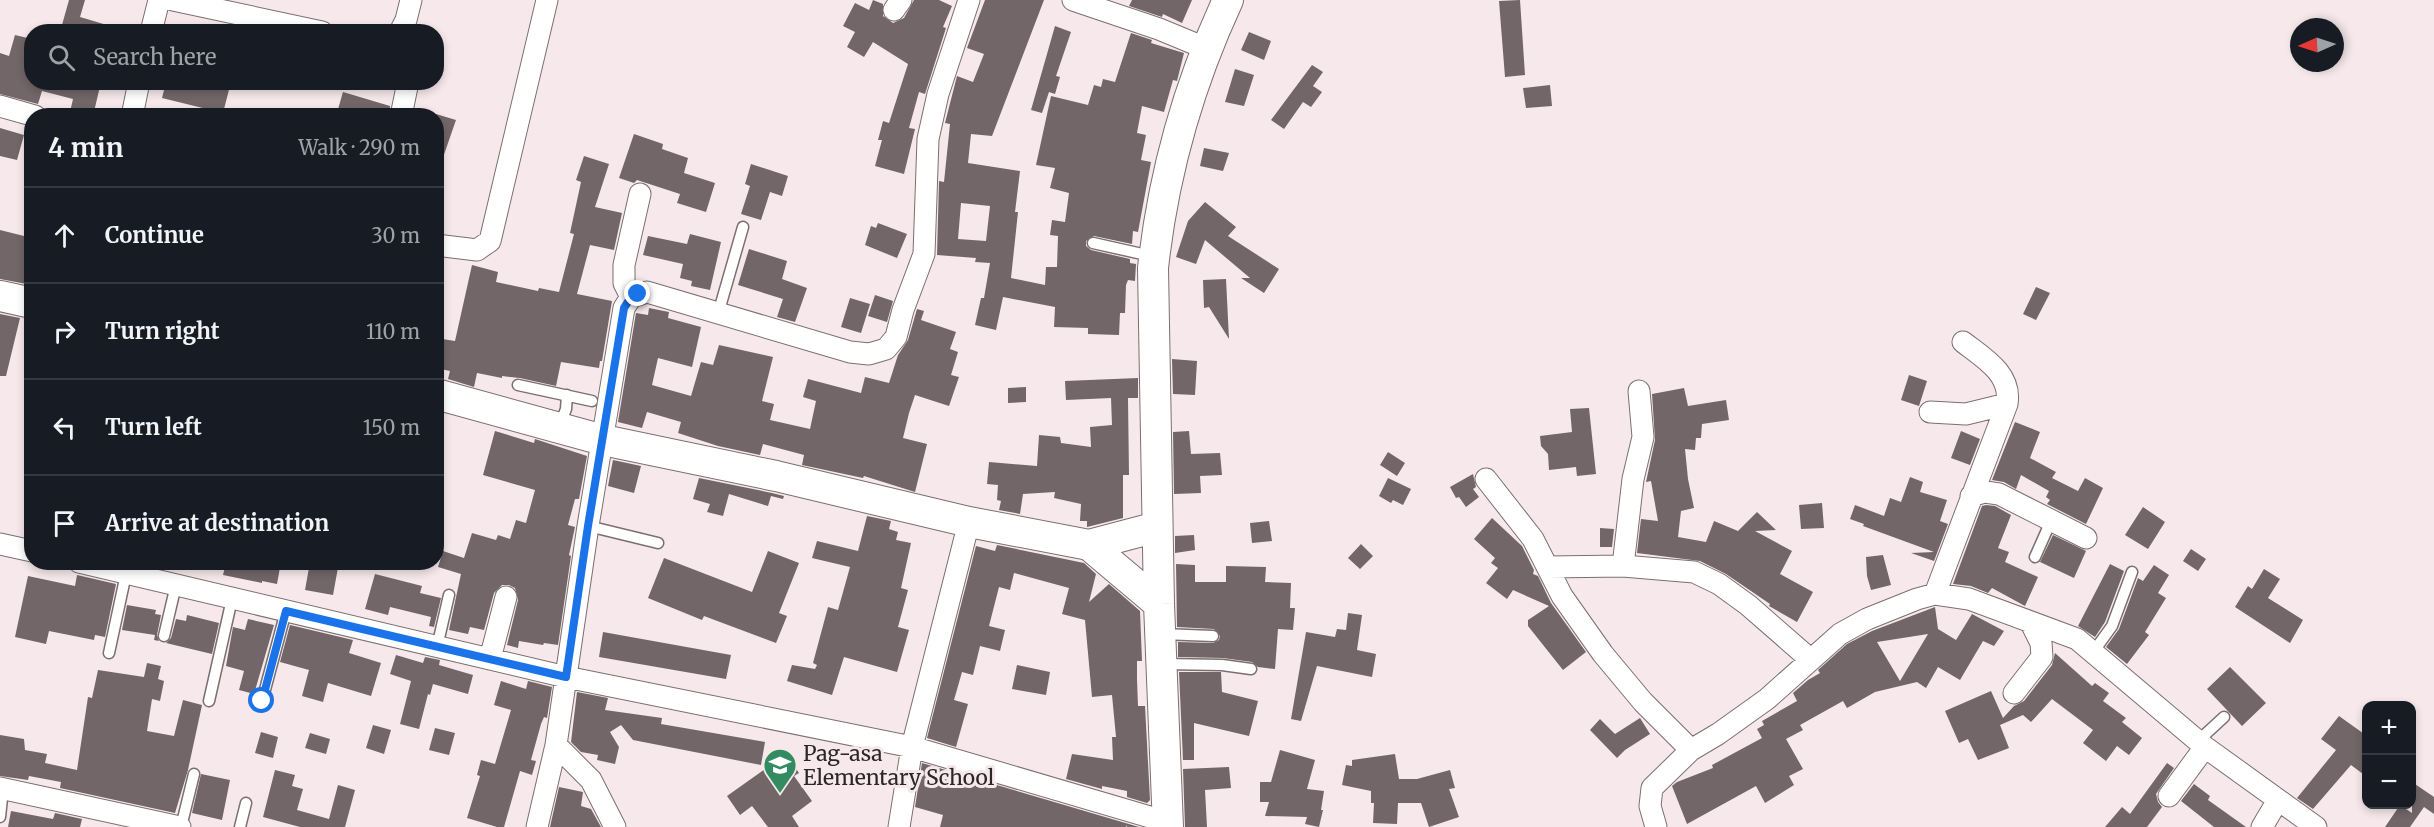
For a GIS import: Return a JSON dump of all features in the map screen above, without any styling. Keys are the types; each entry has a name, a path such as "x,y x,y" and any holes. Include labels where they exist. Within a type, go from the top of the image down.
{"street":[{"path":"153,24 159,0"},
{"path":"173,0 285,24"},
{"path":"404,24 411,0"},
{"path":"420,24 424,0"},
{"path":"444,245 477,250 490,241 547,0"},
{"path":"537,827 556,745 588,526 624,308 631,297 647,292 850,352 869,354 886,349 896,337 903,310 924,254 928,139 938,94 969,0"},
{"path":"1073,0 1159,29 1205,48"},
{"path":"110,570 566,677 912,747 1167,825 1157,527 1155,257 1164,194 1205,48 1228,0"},
{"path":"134,108 137,90"},
{"path":"403,108 406,90"},
{"path":"0,106 24,113"},
{"path":"631,297 624,284 624,265 640,194"},
{"path":"0,296 24,301"},
{"path":"1935,594 2007,404 2009,392 2004,379 1991,363 1963,342"},
{"path":"1623,566 1633,479 1643,437 1639,391"},
{"path":"444,396 603,440 776,476 969,522 1089,545 1157,527"},
{"path":"1930,412 1966,414 2007,404"},
{"path":"1486,479 1533,539 1562,596 1603,654 1643,702 1691,750"},
{"path":"1971,496 1985,492 1999,494 2086,538"},
{"path":"899,827 912,747 969,522"},
{"path":"0,544 24,549"},
{"path":"1089,545 1159,604"},
{"path":"1548,567 1623,566 1694,572 1719,584 1783,634 1811,660"},
{"path":"1656,827 1650,806 1652,788 1691,750 1767,699 1840,634 1867,619 1935,594 1969,599 2077,639 2094,651 2201,744 2316,827"},
{"path":"490,659 506,597"},
{"path":"2014,693 2043,657 2041,643 2031,623"},
{"path":"2169,796 2201,744"},
{"path":"556,745 591,780 615,827"},
{"path":"2,788 181,827"},
{"path":"2262,827 2278,800"}],"lane":[{"path":"718,314 743,227"},
{"path":"1093,243 1155,257"},
{"path":"518,385 592,401"},
{"path":"558,427 566,409 567,395"},
{"path":"2035,557 2051,520"},
{"path":"588,526 658,543"},
{"path":"2094,651 2112,626 2133,572"},
{"path":"109,653 126,574"},
{"path":"164,636 176,585"},
{"path":"437,647 449,595"},
{"path":"209,701 232,599"},
{"path":"262,701 286,611"},
{"path":"1160,634 1213,636"},
{"path":"1161,664 1222,665 1251,669"},
{"path":"2201,744 2224,717"},
{"path":"181,827 194,774"},
{"path":"0,817 2,788"},
{"path":"240,827 246,803"}],"building":[{"path":"69,0 85,0 80,17 104,24 62,24"},
{"path":"873,0 883,4 883,16 893,23 904,18 914,0 939,0 952,6 943,27 946,28 925,94 919,92 909,128 915,129 904,174 875,166 882,140 878,140 883,121 889,123 908,64 873,42 864,57 847,47 855,32 843,26 855,3 869,10"},
{"path":"985,0 1044,0 992,136 971,134 968,163 1020,171 1011,278 1045,285 1046,267 1057,267 1058,236 1050,235 1052,220 1065,222 1069,193 1050,188 1055,168 1036,165 1051,96 1088,105 1094,85 1101,87 1103,79 1115,82 1131,33 1152,40 1151,43 1184,53 1177,81 1173,80 1164,112 1142,106 1137,133 1146,135 1141,160 1151,162 1138,232 1133,231 1132,244 1094,236 1086,241 1086,246 1091,250 1130,259 1130,263 1136,264 1135,281 1128,280 1126,285 1125,313 1120,313 1119,335 1088,334 1088,328 1054,327 1055,307 1003,297 996,330 975,325 981,298 984,298 990,263 975,262 976,258 937,255 939,181 944,182 950,124 945,123 957,76 973,82 984,54 967,48","holes":["961,203 990,206 986,241 958,239"]},
{"path":"1132,0 1192,0 1182,23 1163,14 1162,17 1129,6"},
{"path":"1520,0 1525,75 1505,77 1499,1"},
{"path":"1055,26 1071,32 1056,76 1060,77 1055,94 1049,92 1042,113 1031,110"},
{"path":"1249,32 1271,41 1264,60 1241,50"},
{"path":"15,35 24,37 24,90 99,90 95,108 71,108 73,99 42,91 38,104 0,94 0,53 9,56"},
{"path":"1312,65 1323,72 1313,86 1322,92 1311,107 1303,102 1284,129 1271,120"},
{"path":"1235,69 1254,75 1244,106 1225,102"},
{"path":"1550,85 1552,106 1526,108 1523,88"},
{"path":"164,90 229,90 224,108 203,108 162,98"},
{"path":"343,92 390,106 390,108 338,108"},
{"path":"444,116 456,120 444,155"},
{"path":"0,128 24,135 17,160 0,156"},
{"path":"634,134 663,144 662,149 688,158 684,173 715,183 706,212 677,203 680,194 637,180 634,183 619,178"},
{"path":"1204,148 1229,153 1223,171 1200,166"},
{"path":"584,156 609,164 595,207 622,213 614,250 590,245 577,294 612,301 599,368 561,362 556,386 520,378 502,376 502,378 477,373 474,387 448,379 450,371 444,370 444,339 455,341 472,265 498,272 496,282 538,291 539,288 559,292 574,234 570,233 581,182 576,180"},
{"path":"751,164 788,176 782,196 770,192 761,220 741,214 750,186 745,184"},
{"path":"1205,202 1236,227 1228,236 1279,269 1264,293 1241,278 1250,278 1205,240 1196,264 1176,257 1188,221"},
{"path":"878,223 907,234 897,258 865,245 871,226 876,228"},
{"path":"0,230 24,236 24,284 0,279"},
{"path":"690,234 721,242 710,290 691,286 692,281 680,278 683,264 643,255 648,236 687,244"},
{"path":"749,249 787,261 782,279 807,288 795,322 777,317 783,299 738,285"},
{"path":"1226,279 1229,339 1209,307 1204,308 1203,280"},
{"path":"2036,287 2050,293 2036,320 2023,314"},
{"path":"875,295 893,301 887,322 868,316"},
{"path":"850,298 870,304 861,333 841,327"},
{"path":"649,308 669,312 668,318 701,327 692,367 658,358 652,385 691,396 701,362 713,365 719,345 773,357 762,401 774,404 770,420 810,429 816,401 803,397 808,379 861,393 865,377 889,383 898,355 908,340 917,309 924,311 921,320 956,332 950,349 958,352 951,375 959,377 949,406 915,395 909,413 903,438 927,444 915,492 864,476 863,478 802,465 804,455 763,444 760,455 718,446 678,433 681,422 647,412 642,428 618,422 636,313 648,315"},
{"path":"0,314 20,318 6,376 0,376"},
{"path":"1172,359 1197,361 1195,395 1173,394"},
{"path":"1909,375 1927,381 1919,406 1901,400"},
{"path":"1138,378 1138,398 1128,398 1129,475 1123,475 1123,518 1087,527 1087,521 1080,521 1081,504 1054,498 1055,492 1023,494 1020,514 999,510 1001,501 997,500 998,485 987,484 989,462 1037,466 1039,435 1060,437 1061,443 1091,447 1090,427 1112,425 1111,398 1066,400 1065,381"},
{"path":"1026,387 1026,402 1008,403 1008,388"},
{"path":"1684,388 1688,406 1726,400 1729,420 1702,424 1701,438 1696,438 1695,450 1685,449 1694,508 1681,511 1678,537 1706,542 1714,521 1738,531 1757,512 1776,530 1755,531 1792,551 1780,574 1813,592 1797,622 1769,606 1770,604 1726,574 1700,561 1637,553 1641,519 1658,521 1651,481 1646,482 1655,440 1652,394"},
{"path":"1589,408 1596,474 1577,476 1576,467 1549,470 1548,454 1541,446 1540,436 1572,432 1570,409"},
{"path":"2015,422 2040,432 2030,458 2056,472 2052,478 2078,491 2085,478 2103,488 2086,524 2047,504 2050,500 2046,497 2049,491 2021,475 2016,489 2004,482 1992,480"},
{"path":"495,431 534,443 535,439 587,456 579,499 575,499 568,525 575,527 569,555 571,556 558,645 519,641 518,648 507,645 518,600 515,588 509,585 502,585 494,593 484,630 470,627 468,634 449,630 461,574 444,569 444,551 464,558 472,533 496,540 498,535 510,539 516,520 526,523 535,490 483,475"},
{"path":"1189,431 1191,454 1220,453 1222,475 1200,476 1201,493 1174,494 1173,432"},
{"path":"1961,431 1980,439 1970,465 1951,458"},
{"path":"1388,452 1405,463 1397,476 1380,465"},
{"path":"613,460 641,466 634,493 608,486"},
{"path":"1473,474 1476,487 1473,489 1479,497 1466,507 1459,497 1456,498 1450,487"},
{"path":"1910,477 1923,482 1920,492 1947,500 1940,521 1948,524 1934,561 1911,553 1934,552 1850,519 1855,505 1884,516 1890,498 1901,502"},
{"path":"699,478 784,496 783,499 771,496 768,506 729,494 723,516 707,512 710,504 693,499"},
{"path":"1388,478 1411,489 1403,505 1393,500 1391,503 1379,496"},
{"path":"1822,503 1824,528 1801,529 1799,505"},
{"path":"1982,506 1995,506 2011,515 1998,548 2009,552 2005,562 2038,577 2025,606 1992,588 1988,593 1971,586 1953,584"},
{"path":"2143,507 2165,522 2148,549 2125,535"},
{"path":"867,516 891,521 889,529 898,532 896,540 911,543 901,588 908,590 898,627 909,630 897,672 844,657 832,695 787,681 792,665 815,669 817,665 813,663 828,607 838,610 850,567 812,558 817,541 858,551"},
{"path":"1492,518 1522,546 1534,570 1533,574 1538,576 1551,603 1586,652 1563,670 1528,626 1528,620 1549,606 1513,590 1507,599 1486,583 1498,568 1491,563 1495,558 1474,539"},
{"path":"1269,521 1272,541 1252,543 1250,523"},
{"path":"1600,528 1614,529 1612,547 1600,547"},
{"path":"1194,535 1195,550 1175,553 1175,536"},
{"path":"2053,535 2086,551 2074,578 2040,562"},
{"path":"1361,544 1373,556 1360,569 1348,558"},
{"path":"997,545 1084,563 1096,574 1089,602 1109,584 1140,611 1142,661 1137,661 1137,679 1138,706 1145,706 1150,800 1147,803 1127,797 1127,791 1102,786 1102,789 1066,779 1072,754 1113,760 1112,737 1116,737 1112,695 1092,697 1085,620 1062,614 1069,588 1014,573 1010,590 999,587 989,626 1005,630 1000,651 980,646 973,675 962,672 954,700 968,704 956,747 927,738 976,546 995,551"},
{"path":"2191,549 2206,559 2198,571 2183,561"},
{"path":"768,551 799,563 779,613 787,616 776,643 704,616 702,620 648,598 664,558 752,592"},
{"path":"1883,555 1891,585 1871,590 1867,576 1866,557"},
{"path":"1176,564 1195,565 1195,582 1226,582 1226,566 1266,567 1265,582 1291,583 1290,608 1295,608 1293,630 1278,629 1275,669 1258,667 1252,662 1223,658 1178,657 1178,642 1213,643 1219,640 1220,636 1214,629 1177,627"},
{"path":"2110,564 2124,571 2105,622 2095,637 2078,626"},
{"path":"2154,565 2169,575 2158,593 2166,598 2145,632 2149,635 2127,664 2106,647 2119,629 2138,578 2143,581"},
{"path":"2264,569 2280,579 2268,598 2303,620 2290,643 2235,607 2248,586 2252,589"},
{"path":"224,570 280,570 277,584 223,575"},
{"path":"309,570 338,570 333,595 305,590"},
{"path":"375,574 422,586 420,593 441,598 434,627 429,626 431,617 390,607 388,615 365,609"},
{"path":"77,575 116,584 105,637 95,635 94,640 49,631 46,644 15,637 28,576 75,586"},
{"path":"127,605 156,610 155,614 161,615 157,635 159,641 154,640 155,635 122,630"},
{"path":"1935,607 1938,629 1956,640 1972,614 2004,631 1994,646 1983,641 1960,680 1938,667 1926,688 1917,682 1875,692 1847,708 1843,701 1800,725 1803,730 1786,739 1803,769 1789,776 1794,785 1765,803 1756,786 1687,824 1672,786 1713,768 1712,765 1762,738 1757,729 1764,725 1762,721 1797,701 1793,693 1820,673 1818,670 1847,644 1872,631","holes":["1928,634 1900,681 1877,642"]},
{"path":"1348,613 1362,615 1357,650 1376,654 1372,677 1317,666 1301,721 1291,719 1306,632 1335,637 1337,629 1346,630"},
{"path":"187,615 219,623 212,654 166,643 171,638 176,619 186,621"},
{"path":"248,619 274,625 254,694 239,690 244,671 226,666 233,627 245,630"},
{"path":"290,625 353,640 349,653 381,663 371,696 328,683 323,702 302,696 309,670 280,662"},
{"path":"603,632 731,655 726,679 599,657"},
{"path":"2055,653 2092,686 2095,683 2109,693 2103,701 2126,718 2122,722 2142,738 2129,755 2117,746 2106,761 2083,743 2093,730 2052,699 2031,722 2023,715 2000,725 2009,748 1978,760 1968,739 1959,743 1945,711 1991,691 2003,718 2014,706 2024,701 2052,665"},
{"path":"396,655 423,663 425,657 440,660 439,665 473,675 468,694 433,684 430,695 428,694 419,729 400,724 411,681 390,674"},
{"path":"147,663 161,666 158,679 164,681 160,701 152,699 147,731 174,736 183,700 202,705 188,770 175,813 60,788 61,782 29,776 28,780 0,776 0,735 24,739 25,750 47,754 45,763 77,770 88,697 92,698 98,670 144,677"},
{"path":"1017,665 1050,672 1046,695 1012,689"},
{"path":"2230,667 2266,703 2242,726 2207,689"},
{"path":"1179,672 1221,672 1222,692 1258,701 1249,736 1194,723 1194,760 1183,760"},
{"path":"501,681 526,689 528,681 552,687 547,718 544,717 541,724 531,760 536,761 532,775 520,771 504,827 497,827 467,818 480,776 477,775 481,760 495,764 511,710 494,705"},
{"path":"577,692 608,698 605,710 662,718 661,724 765,742 761,765 633,740 621,725 610,732 619,747 615,764 597,760 598,755 581,752 571,742"},
{"path":"2339,716 2362,732 2362,773 2351,765 2313,809 2297,798 2336,750 2321,739"},
{"path":"1640,718 1650,734 1617,758 1590,730 1600,719 1615,734"},
{"path":"373,725 391,730 384,754 366,748"},
{"path":"435,728 455,733 449,755 429,750"},
{"path":"261,732 278,737 273,758 255,753"},
{"path":"310,733 330,739 326,754 305,748"},
{"path":"1280,750 1315,760 1307,789 1324,791 1319,827 1305,824 1307,817 1265,816 1269,802 1260,802 1260,782 1271,782"},
{"path":"786,754 799,773 794,776 812,801 792,816 799,827 768,827 752,806 740,815 727,796"},
{"path":"1395,754 1399,779 1417,779 1450,770 1455,788 1449,789 1459,817 1429,827 1421,803 1398,803 1397,824 1373,823 1374,803 1371,803 1371,791 1342,785 1346,765 1352,766 1352,760"},
{"path":"922,763 1139,827 1127,827 1127,825 1126,827 940,827 943,815 915,807"},
{"path":"2167,763 2174,768 2156,794 2162,807 2147,827 2105,827 2122,807 2130,814"},
{"path":"1229,767 1231,788 1205,790 1207,827 1185,827 1183,769"},
{"path":"275,770 295,775 292,786 303,789 297,810 329,819 338,785 355,790 345,827 300,827 263,817"},
{"path":"201,774 230,780 222,820 192,813"},
{"path":"2194,784 2210,796 2208,800 2246,827 2214,827 2181,801"},
{"path":"2416,785 2434,797 2434,814 2424,807 2410,827 2385,827 2397,809 2406,809 2412,813 2412,809 2416,809"},
{"path":"559,787 583,792 581,806 591,809 601,827 550,827"},
{"path":"11,811 53,819 55,813 82,819 80,827 8,827"}],"place":[{"name":"Pag-asa Elementary School","path":"780,794"}],"route":[{"path":"262,701 286,611 566,677 624,308 631,297 638,294"}]}
